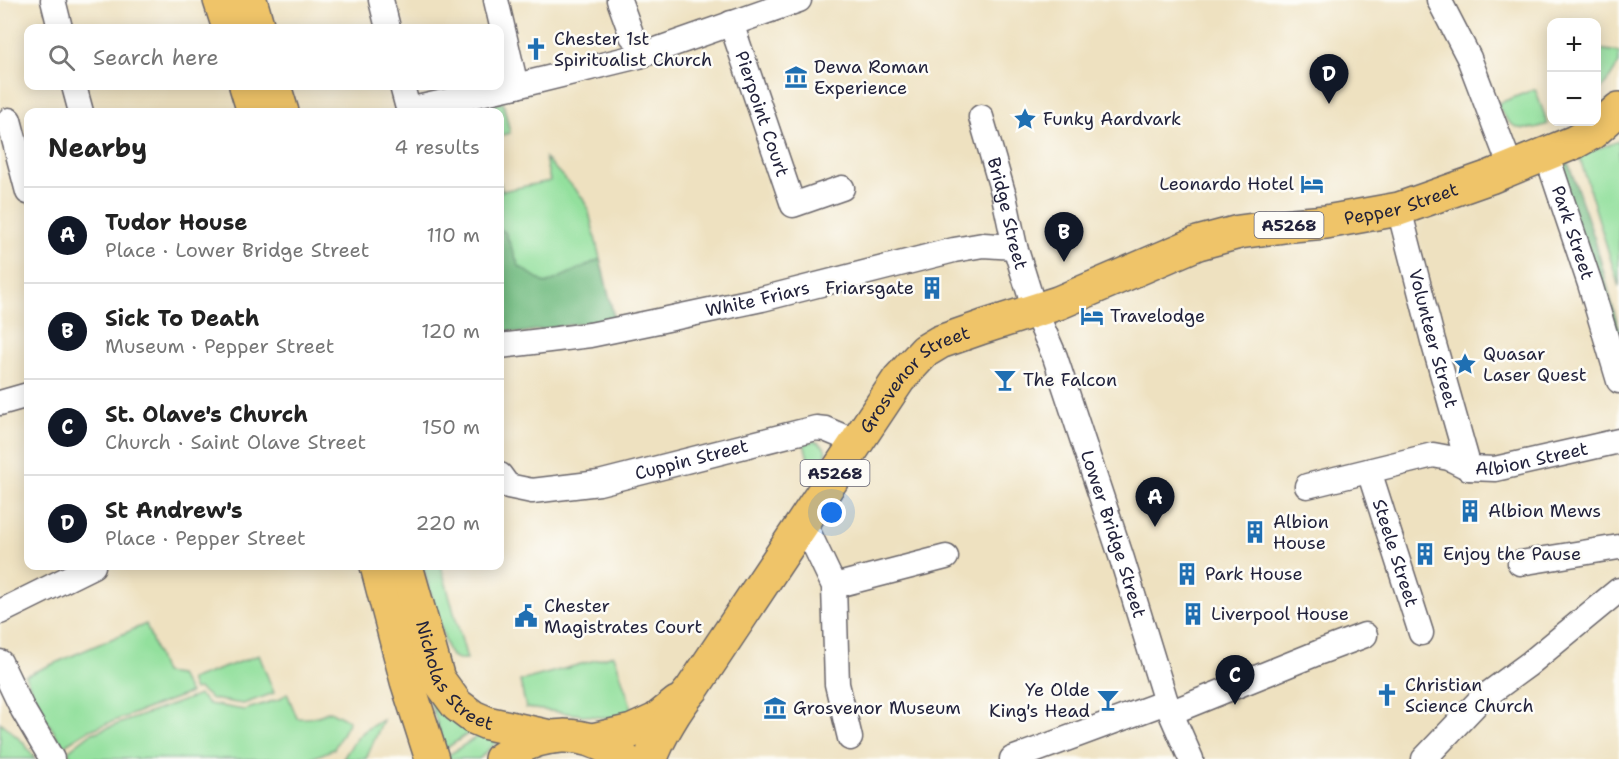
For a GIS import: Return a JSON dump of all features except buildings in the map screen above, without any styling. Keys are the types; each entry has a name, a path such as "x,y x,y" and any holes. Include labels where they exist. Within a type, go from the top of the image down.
{"highway":[{"path":"220,0 228,24"},
{"path":"250,0 257,24"},
{"path":"247,90 253,108"},
{"path":"275,90 281,108"},
{"name":"Pepper Street","path":"1035,311 1198,243 1239,232 1326,222 1399,209 1575,142 1593,132 1619,109"},
{"name":"Grosvenor Street","path":"651,759 658,742 685,697 899,379 925,351 940,342 1035,311"},
{"name":"Nicholas Street","path":"378,570 407,681 432,759"},
{"name":"Nicholas Street","path":"407,570 438,679 457,705 473,717 487,723 551,736"},
{"name":"Grosvenor Street","path":"592,740 632,731 656,720 685,697"},
{"name":"A5268","path":"501,759 525,744 551,736 572,736 592,740 624,759"}],"street":[{"path":"53,0 59,24"},
{"path":"381,0 387,24"},
{"path":"496,0 502,24"},
{"path":"620,0 632,36"},
{"path":"504,89 639,56 799,0"},
{"path":"1439,0 1469,58 1511,168"},
{"name":"Pierpoint Court","path":"731,24 793,205 842,188"},
{"path":"504,34 516,86"},
{"path":"75,90 80,108"},
{"path":"403,90 408,108"},
{"path":"425,108 500,90"},
{"name":"Bridge Street","path":"981,117 1004,196 1015,247 1035,311"},
{"path":"9,120 24,177"},
{"name":"Park Street","path":"1546,153 1590,284 1619,381"},
{"name":"Volunteer Street","path":"1399,209 1469,468"},
{"name":"White Friars","path":"504,346 590,335 762,299 954,250 983,245 1015,247"},
{"name":"Lower Bridge Street","path":"1035,311 1054,357 1169,707 1191,759"},
{"path":"0,403 24,395"},
{"name":"Cuppin Street","path":"504,480 508,486 522,490 542,491 599,483 816,428 825,429 856,442"},
{"name":"Albion Street","path":"1307,486 1433,455 1449,458 1469,468 1495,469 1619,441"},
{"name":"Steele Street","path":"1370,471 1422,633"},
{"path":"803,521 834,586 837,684 850,738"},
{"path":"1521,564 1619,547"},
{"path":"834,586 946,557"},
{"path":"0,612 85,570"},
{"path":"1424,759 1480,700 1619,590"},
{"path":"1012,759 1169,707 1365,635"},
{"path":"0,662 23,710 52,759"}],"green space":[{"path":"1601,50 1619,52 1619,63 1601,89"},
{"path":"1535,89 1547,124 1530,129 1517,128 1502,113 1497,104"},
{"path":"503,102 510,133 504,135 504,108 481,108"},
{"path":"1619,141 1619,287 1579,155"},
{"path":"545,158 583,198 589,212 614,318 504,329 504,191 550,181"},
{"path":"1567,159 1595,240 1619,330 1619,360 1556,163"},
{"path":"504,231 519,266 546,284 600,259 614,318 519,333 504,330"},
{"path":"814,441 821,444 826,452 823,461 812,475 804,443"},
{"path":"424,570 442,570 467,659 456,658 448,651"},
{"path":"146,624 164,673 179,675 190,693 87,731 63,746 45,718 25,676"},
{"path":"259,655 274,693 243,704 212,699 199,689 194,690 190,680"},
{"path":"614,655 634,715 615,719 526,708 520,681"},
{"path":"424,681 477,728 445,749"},
{"path":"287,693 297,718 314,717 330,711 349,721 334,749 310,759 72,759 68,751 90,734 199,695 209,704 244,710 280,699"},
{"path":"383,720 366,759 343,759 359,736"},
{"path":"0,722 24,743 35,759 0,759"},
{"path":"484,732 504,736 479,759 448,759 447,756"}],"place":[{"name":"Chester 1st Spiritualist Church","path":"536,49"},
{"name":"Dewa Roman Experience","path":"796,77"},
{"name":"St Andrew's","path":"1329,104"},
{"name":"Funky Aardvark","path":"1025,119"},
{"name":"Leonardo Hotel","path":"1312,184"},
{"name":"Sick To Death","path":"1064,262"},
{"name":"Friarsgate","path":"932,288"},
{"name":"Travelodge","path":"1092,316"},
{"name":"Quasar Laser Quest","path":"1465,364"},
{"name":"The Falcon","path":"1005,380"},
{"name":"Albion Mews","path":"1470,511"},
{"name":"Tudor House","path":"1155,527"},
{"name":"Albion House","path":"1255,532"},
{"name":"Enjoy the Pause","path":"1425,554"},
{"name":"Park House","path":"1187,574"},
{"name":"Liverpool House","path":"1193,614"},
{"name":"Chester Magistrates Court","path":"526,616"},
{"name":"Christian Science Church","path":"1387,695"},
{"name":"Ye Olde King's Head","path":"1108,700"},
{"name":"St. Olave's Church","path":"1235,705"},
{"name":"Grosvenor Museum","path":"775,708"}]}
